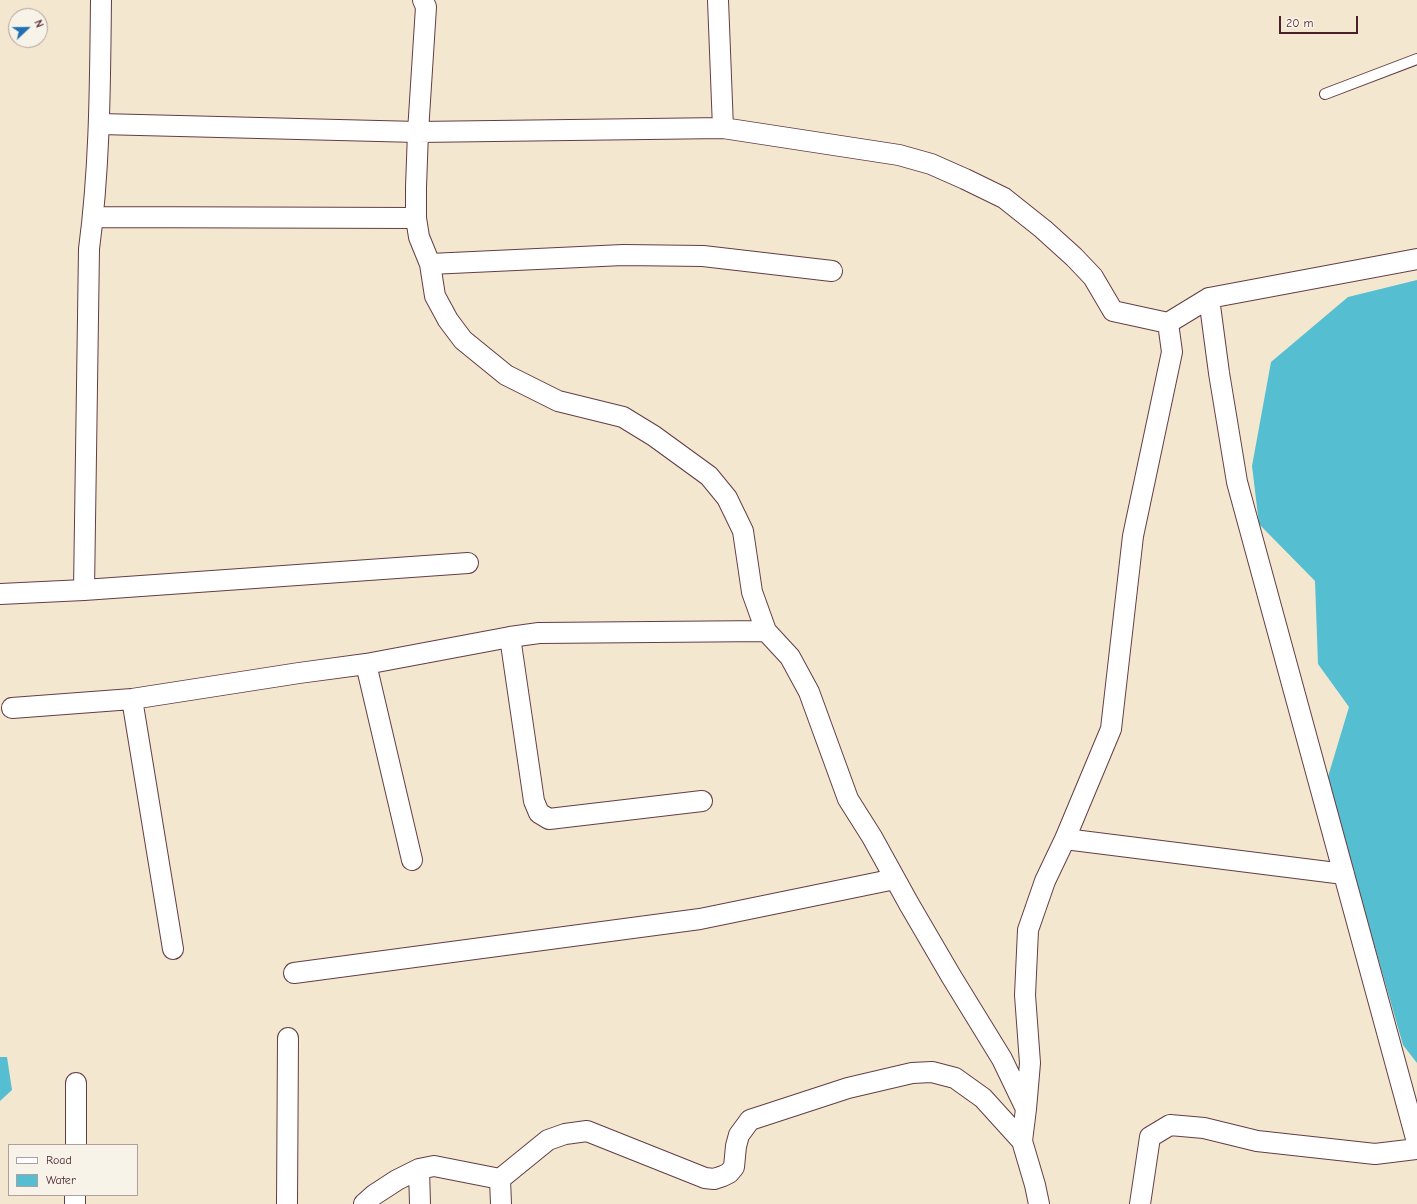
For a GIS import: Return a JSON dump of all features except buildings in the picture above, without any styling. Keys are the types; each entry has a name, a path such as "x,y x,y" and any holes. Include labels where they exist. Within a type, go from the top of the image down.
{"street":[{"path":"84,590 89,249 100,124 102,0"},
{"path":"424,0 426,7 418,132 416,218 419,238 430,264 435,296 448,320 463,340 506,375 558,401 623,417 654,436 709,476 727,498 742,531 752,592 766,631 790,657 809,692 848,798 872,837 950,976 1002,1059 1026,1109"},
{"path":"718,0 723,128"},
{"path":"100,124 418,132 723,128 899,155 931,164 1004,198 1043,229 1074,257 1093,278 1113,311 1168,322 1209,298 1417,258"},
{"path":"93,216 416,218"},
{"path":"430,264 623,255 703,256 832,271"},
{"path":"1209,298 1219,373 1237,482 1417,1142"},
{"path":"1039,1204 1022,1141 1030,1063 1025,996 1028,930 1045,881 1065,839 1111,729 1133,536 1172,352 1168,322"},
{"path":"0,594 84,590 468,563"},
{"path":"12,708 132,699 291,674 366,664 539,633 766,631"},
{"path":"510,637 534,801 539,813 549,819 702,801"},
{"path":"366,664 412,860"},
{"path":"132,699 173,948"},
{"path":"1065,839 1344,874"},
{"path":"294,973 700,919 895,879"},
{"path":"287,1204 288,1038"},
{"path":"500,1179 548,1140 565,1134 587,1132 705,1178 714,1179 729,1173 734,1168 736,1146 739,1135 750,1120 848,1088 912,1073 932,1072 955,1078 983,1098 1022,1141"},
{"path":"76,1083 76,1144"},
{"path":"1140,1204 1150,1137 1170,1125 1204,1128 1257,1140 1375,1154 1417,1149"},
{"path":"364,1204 374,1195 398,1180 419,1169 434,1166 500,1179"},
{"path":"419,1169 420,1204"},
{"path":"500,1179 500,1204"}],"lane":[{"path":"1325,94 1417,58"}],"water":[{"path":"1417,280 1417,1063 1403,1045 1327,780 1349,707 1318,664 1315,581 1259,524 1252,466 1271,362 1348,297"},
{"path":"0,1057 7,1057 12,1090 0,1101"}]}
